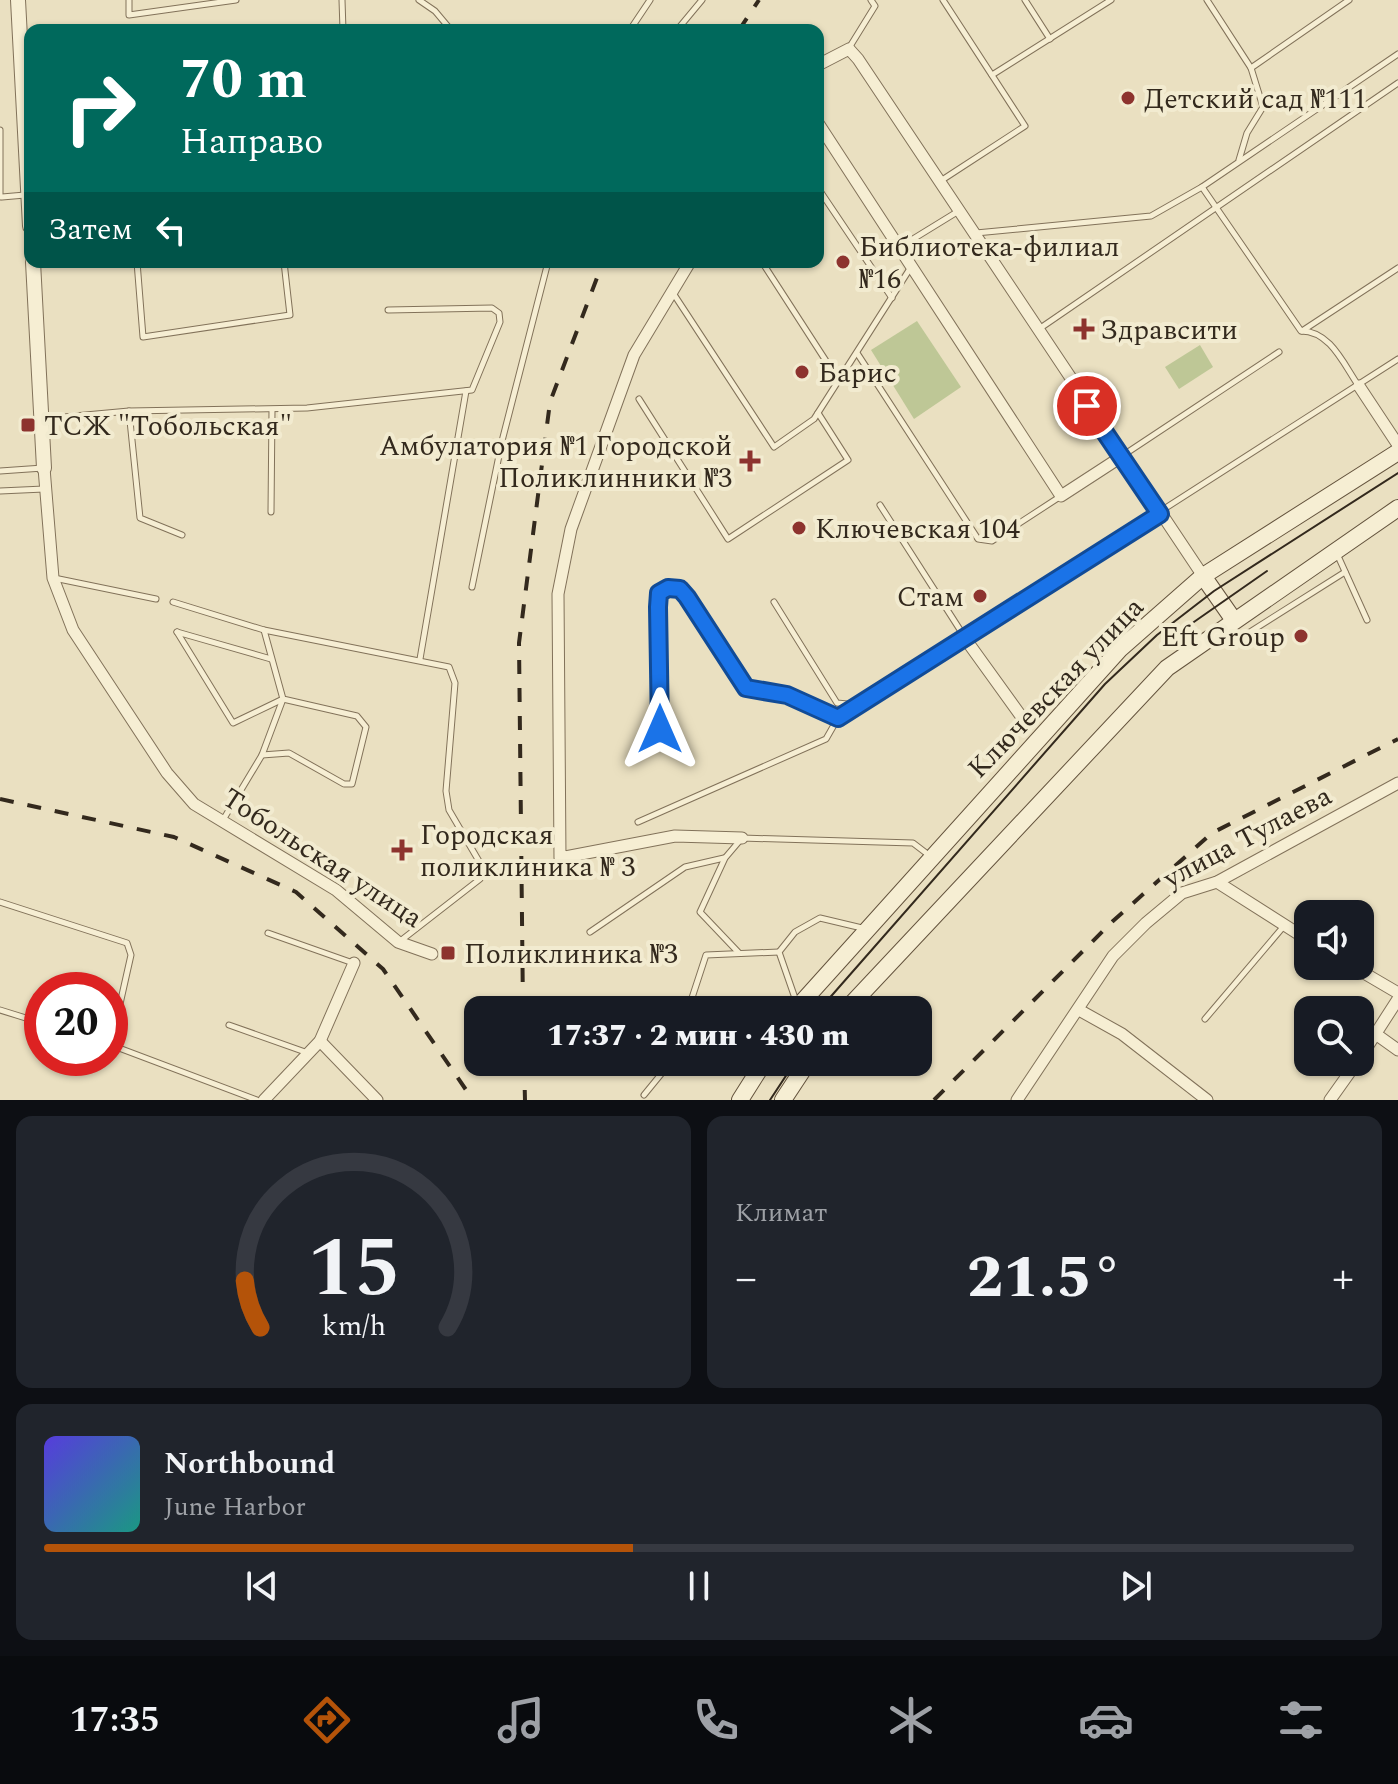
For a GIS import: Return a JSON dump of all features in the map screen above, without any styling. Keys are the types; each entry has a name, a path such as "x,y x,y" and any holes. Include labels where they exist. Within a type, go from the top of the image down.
{"main road":[{"name":"Ключевская улица","path":"808,996 1120,649 1203,576 1398,452"},
{"path":"859,996 1167,668 1398,508"},
{"path":"1203,576 1227,624"},
{"path":"740,1100 755,1076"},
{"path":"783,1100 799,1076"}],"street":[{"path":"18,0 24,80"},
{"path":"824,62 849,49 1203,576"},
{"path":"824,132 1061,496 1121,457"},
{"name":"Тобольская улица","path":"33,268 53,578 73,630 167,773 194,804 336,890 398,942 432,954"},
{"path":"686,268 634,355 571,529 558,594 560,858 675,836 742,838"},
{"path":"1359,386 1398,445"},
{"path":"964,637 1026,723"},
{"name":"улица Тулаева","path":"1017,1100 1113,956 1182,893 1217,882 1398,783"},
{"path":"1217,882 1294,931"},
{"path":"264,1100 320,1041 354,963"},
{"path":"1373,980 1398,996 1374,1039"},
{"path":"1079,1010 1122,1034 1207,1100"},
{"path":"1377,1035 1398,1050"},
{"path":"320,1041 377,1100"},
{"path":"1330,1100 1347,1076"}],"lane":[{"path":"129,0 129,15 236,0"},
{"path":"342,0 343,24"},
{"path":"419,0 435,11 446,24"},
{"path":"682,24 702,0"},
{"path":"849,49 875,6 871,0"},
{"path":"938,183 1025,126 943,0"},
{"path":"1025,0 1050,39"},
{"path":"992,75 1111,0"},
{"path":"1207,0 1251,68 1263,107 1247,133 1239,161"},
{"path":"1251,68 1349,0"},
{"path":"634,24 649,1"},
{"path":"971,233 1151,216 1202,187 1398,54"},
{"path":"1036,330 1398,83"},
{"path":"0,130 1,197 24,195"},
{"path":"1202,187 1301,331"},
{"path":"824,197 892,298"},
{"path":"900,247 957,212"},
{"path":"672,292 774,447 818,413 912,266"},
{"path":"137,268 143,337 290,315 285,268"},
{"path":"472,587 502,441 546,268"},
{"path":"766,268 839,381"},
{"path":"1301,331 1398,268"},
{"path":"41,419 129,411 272,410 472,390 500,322 499,313 492,308 388,310"},
{"path":"1301,331 1315,331 1327,340 1359,386"},
{"path":"1121,457 1279,352"},
{"path":"857,353 978,539 992,541 1061,496"},
{"path":"638,822 826,739 838,718 1398,359"},
{"path":"420,659 466,391"},
{"path":"639,399 728,539 848,460 818,413"},
{"path":"271,512 272,410"},
{"path":"129,411 140,518 182,535"},
{"path":"0,471 44,468"},
{"path":"0,491 45,489"},
{"path":"880,505 964,637"},
{"path":"1335,549 1367,620"},
{"path":"1227,624 1229,636 1242,637 1345,572"},
{"path":"53,578 156,599"},
{"path":"660,729 658,607 659,593 668,588 680,589 687,597 746,688 787,695 838,718"},
{"path":"173,602 264,630 449,667 455,683 447,801 449,810 483,868 480,879 398,942"},
{"path":"774,602 837,703 859,705"},
{"path":"223,820 262,755 283,699 264,630"},
{"path":"262,755 289,753 344,784 352,784 366,727 362,719 283,699 233,723 177,632 272,659"},
{"path":"1026,723 1039,737"},
{"path":"739,953 700,912 725,858 742,838 913,843 931,857"},
{"path":"590,932 685,867 725,858"},
{"path":"0,902 127,943 131,955 127,972"},
{"path":"693,996 706,955 779,952 795,932 820,918 867,929"},
{"path":"1205,1019 1284,925"},
{"path":"268,933 354,963"},
{"path":"779,952 793,996"},
{"path":"0,1010 24,1017"},
{"path":"229,1025 309,1053"},
{"path":"128,1051 257,1100"},
{"path":"644,1095 660,1076"}],"green space":[{"path":"917,321 961,387 914,419 871,350"},
{"path":"1200,345 1213,367 1179,389 1165,367"}],"tram line":[{"path":"831,996 1105,684 1157,635 1214,591 1398,473"},
{"path":"1191,624 1267,571"},
{"path":"770,1100 786,1076"}],"railway":[{"path":"743,24 759,0"},
{"path":"523,996 519,643 550,402 601,268"},
{"path":"934,1100 1113,921 1212,833 1398,739"},
{"path":"0,799 174,837 296,892 383,969 473,1100"},
{"path":"524,1076 525,1100"}],"place":[{"name":"Детский сад №111","path":"1128,98"},
{"name":"Библиотека-филиал №16","path":"843,262"},
{"name":"Здравсити","path":"1084,329"},
{"name":"Барис","path":"802,372"},
{"name":"ТСЖ \"Тобольская\"","path":"28,425"},
{"name":"Амбулатория №1 Городской Поликлинники №3","path":"750,461"},
{"name":"Ключевская 104","path":"799,528"},
{"name":"Стам","path":"980,596"},
{"name":"Eft Group","path":"1301,636"},
{"name":"Городская поликлиника № 3","path":"402,850"},
{"name":"Поликлиника №3","path":"448,953"}],"route":[{"path":"660,729 658,607 659,593 668,588 680,589 687,597 746,688 787,695 838,718 1160,514 1087,406"}]}
